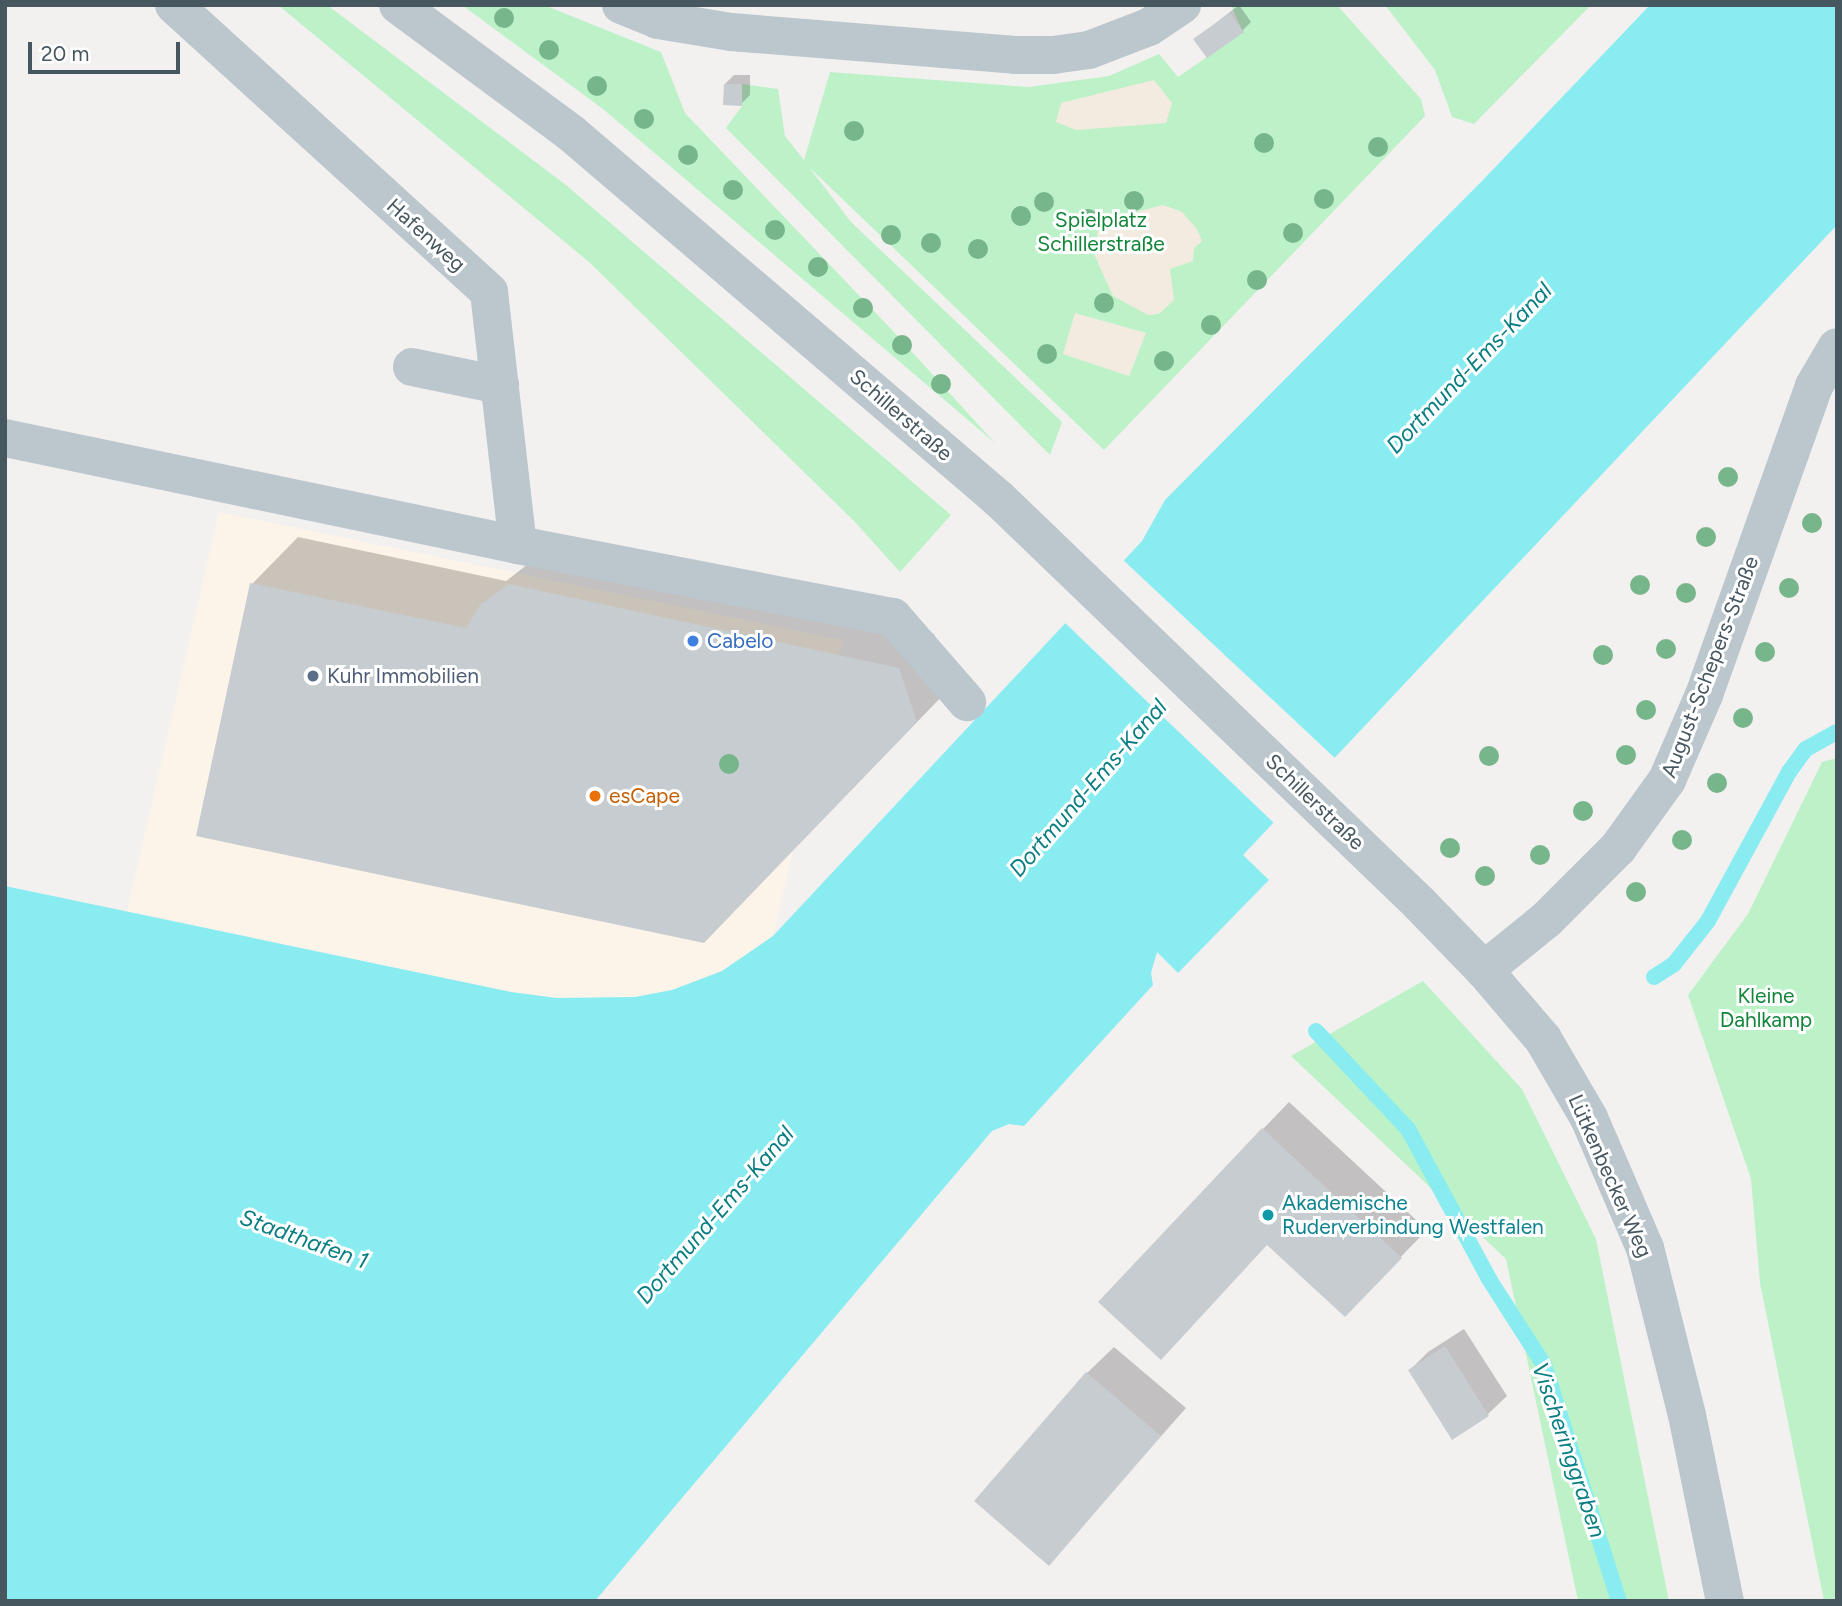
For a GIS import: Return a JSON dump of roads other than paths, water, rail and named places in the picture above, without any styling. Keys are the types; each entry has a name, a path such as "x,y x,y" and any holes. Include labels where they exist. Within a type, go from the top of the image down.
{"street":[{"name":"Hafenweg","path":"174,5 489,292 518,545"},
{"name":"Schillerstraße","path":"398,5 571,133 989,490 1374,859"},
{"path":"621,5 731,33 1015,55 1053,55 1089,50 1121,40 1182,5"},
{"name":"August-Schepers-Straße","path":"1484,970 1546,920 1618,848 1667,780 1704,695 1814,386 1837,347"},
{"path":"412,367 500,385"},
{"path":"5,438 518,545 893,617 967,702"},
{"name":"Lütkenbecker Weg","path":"1374,859 1484,970 1543,1039 1590,1118 1645,1248 1687,1415 1725,1601"}],"water":[{"path":"1650,5 1837,5 1837,225 1243,855 1269,880 1178,973 1157,952 1151,973 1153,985 1024,1126 1009,1124 992,1131 595,1601 5,1601 5,886 511,992 557,998 635,997 672,990 722,971 773,936 1142,541 1165,500 1482,181"}],"waterway":[{"path":"1654,977 1674,964 1708,921 1789,772 1806,749 1837,732"},
{"name":"Vischeringgraben","path":"1316,1031 1408,1129 1489,1279 1544,1365 1619,1601"}],"place":[{"name":"Cabelo","path":"693,641"},
{"name":"Kuhr Immobilien","path":"313,676"},
{"name":"esCape","path":"595,796"},
{"name":"Akademische Ruderverbindung Westfalen","path":"1268,1215"}],"park label":[{"name":"Spielplatz Schillerstraße","path":"1101,232"},
{"name":"Kleine Dahlkamp","path":"1766,1008"}],"water label":[{"name":"Dortmund-Ems-Kanal","path":"1469,368"},
{"name":"Dortmund-Ems-Kanal","path":"1088,788"},
{"name":"Dortmund-Ems-Kanal","path":"715,1215"},
{"name":"Stadthafen 1","path":"304,1239"}]}
